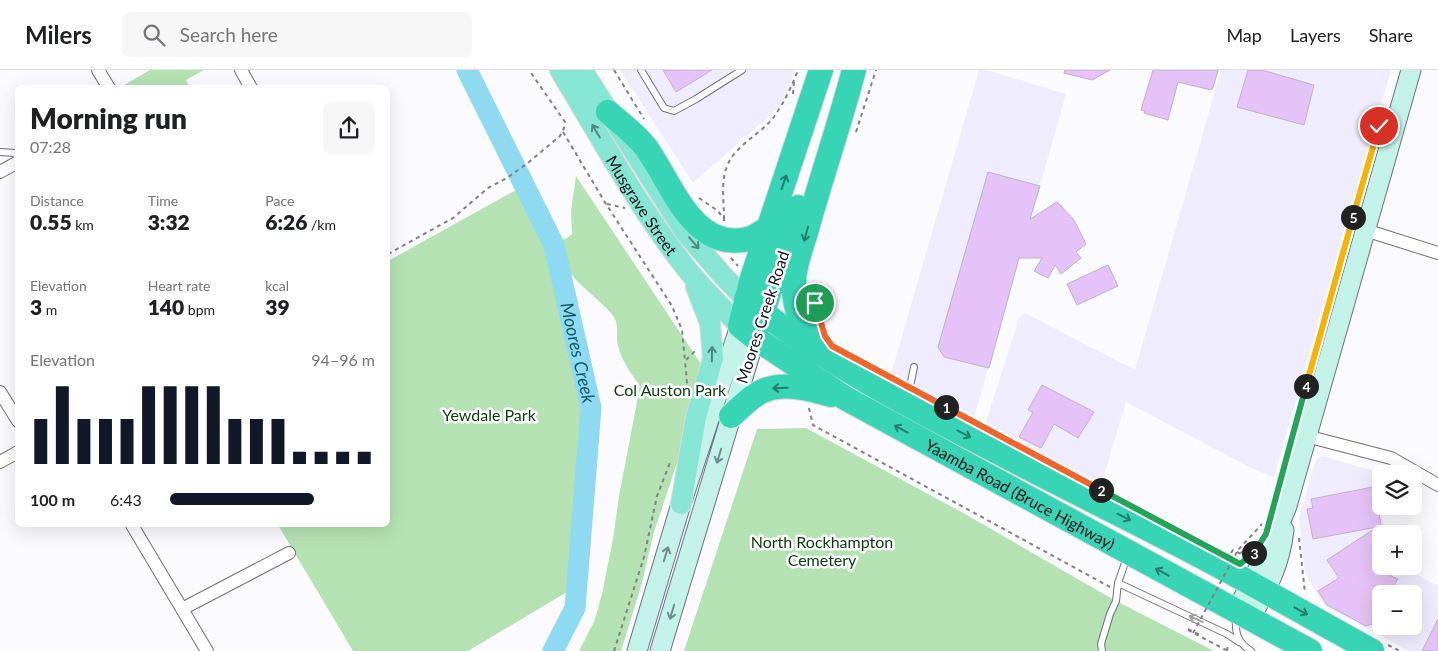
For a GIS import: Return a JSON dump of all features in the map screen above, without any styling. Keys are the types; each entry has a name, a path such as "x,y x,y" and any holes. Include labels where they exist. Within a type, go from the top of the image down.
{"highway":[{"name":"Moores Creek Road","path":"754,305 844,70"},
{"path":"830,359 808,336 795,303 795,273 854,70"},
{"name":"Moores Creek Road","path":"747,332 754,305 768,228 814,71"},
{"path":"608,112 646,148 691,219 706,232 724,239 747,239 768,228"},
{"name":"Yaamba Road (Bruce Highway)","path":"754,305 830,359 904,402 1258,587 1372,651"},
{"name":"Yaamba Road (Bruce Highway)","path":"747,332 844,398 1128,554 1310,651"},
{"path":"731,416 756,395 764,390 775,387 810,389 844,398"}],"main road":[{"name":"Musgrave Street","path":"560,70 647,212 690,274 747,332"},
{"name":"Musgrave Street","path":"582,70 685,232 725,278 754,305"},
{"path":"1243,616 1258,587 1287,506 1411,70"},
{"path":"681,504 696,417 713,358 710,323 690,274"},
{"name":"Moores Creek Road","path":"660,651 731,416 747,332"},
{"name":"Moores Creek Road","path":"637,651 681,504 747,332"}],"street":[{"path":"98,70 107,85"},
{"path":"241,70 250,85"},
{"path":"0,172 15,162"},
{"path":"1365,230 1438,253"},
{"path":"0,392 15,416"},
{"path":"1306,436 1391,458 1438,485"},
{"path":"0,462 15,454"},
{"path":"133,527 207,651"},
{"path":"182,609 289,553"}],"lane":[{"path":"641,70 664,108 674,111 742,70"},
{"path":"0,152 15,154"},
{"path":"904,402 910,388 914,367"},
{"path":"1102,651 1101,644 1116,601 1118,583 1128,554"},
{"path":"1118,583 1227,634 1251,651"},
{"path":"1239,642 1235,630 1243,616"}],"path":[{"path":"390,253 453,218 488,188 507,178 560,136 565,122 529,70"},
{"path":"855,134 876,70"},
{"path":"724,219 724,180 729,160 773,119 794,81 814,71"},
{"path":"563,132 606,204 672,306 682,330 687,382 683,401"},
{"path":"729,256 740,268"},
{"path":"685,360 702,344"},
{"path":"809,409 813,425 1117,591"},
{"path":"614,651 644,557 657,496 673,457"},
{"path":"1193,633 1238,550 1262,524"},
{"path":"1299,536 1305,593"},
{"path":"1238,550 1244,554 1232,550 1229,558 1238,562"},
{"path":"1193,627 1200,630 1198,634 1188,630 1227,651 1229,645 1222,642"}],"shaded area":[{"path":"620,70 795,70 784,103 693,183"},
{"path":"979,70 986,70 1066,94 974,418 891,374"},
{"path":"1221,70 1391,70 1274,477 1251,468 1126,402 1101,486 985,425 1019,318 1025,313 1135,370"},
{"path":"1322,456 1372,470 1372,515 1382,515 1385,525 1372,525 1372,575 1418,575 1438,586 1438,651 1409,651 1379,635 1422,635 1422,585 1372,585 1372,631 1324,605 1305,573 1299,518 1316,460"}],"green space":[{"path":"150,70 204,70 186,80 189,85 124,85"},
{"name":"Col Auston Park","path":"576,176 707,373 654,532 642,583 621,651 579,651 594,622 602,594 640,386 627,367 620,352 614,317 570,273 558,253 556,242 572,234 571,210"},
{"name":"Yewdale Park","path":"525,185 554,245 591,408 577,586 468,651 353,651 279,527 390,527 390,260"},
{"name":"North Rockhampton Cemetery","path":"806,428 965,514 1116,601 1214,651 684,651 757,429"}],"building":[{"path":"663,70 712,70 676,92"},
{"path":"1065,70 1110,70 1092,80 1064,73"},
{"path":"1153,70 1218,70 1211,90 1178,82 1168,120 1144,113 1145,111 1141,110"},
{"path":"1248,70 1262,70 1314,85 1304,125 1237,107"},
{"path":"988,172 1040,186 1030,219 1057,202 1074,220 1086,244 1076,252 1081,258 1061,274 1055,265 1048,278 1034,271 1042,258 1019,258 989,368 944,357 938,347"},
{"path":"1108,265 1118,286 1077,305 1067,284"},
{"path":"1042,385 1094,412 1078,438 1054,424 1041,448 1019,437 1033,412 1028,410"},
{"path":"1372,487 1372,515 1379,515 1381,525 1372,525 1372,528 1313,539 1307,509 1313,508 1311,499"},
{"path":"1372,530 1372,575 1389,575 1398,579 1394,585 1372,585 1372,624 1366,626 1327,605 1318,591 1339,578 1327,560"},
{"path":"1438,619 1438,651 1422,651"}],"waterway":[{"name":"Moores Creek","path":"467,70 554,245 591,408 575,608 553,651"}],"route":[{"path":"815,303 825,336 832,346 1240,564 1257,551 1266,534 1379,126"}]}
